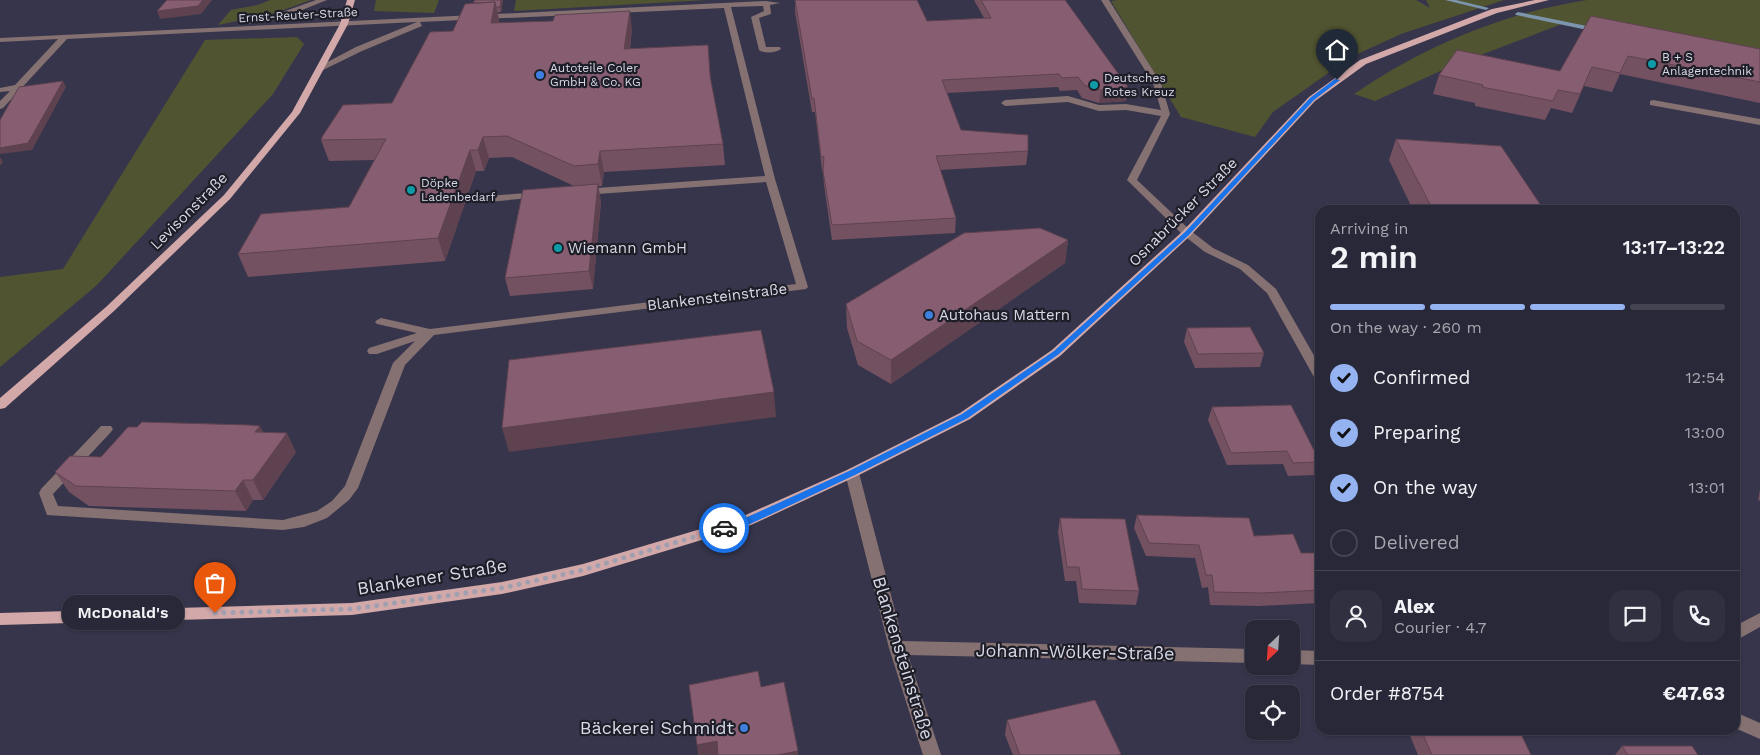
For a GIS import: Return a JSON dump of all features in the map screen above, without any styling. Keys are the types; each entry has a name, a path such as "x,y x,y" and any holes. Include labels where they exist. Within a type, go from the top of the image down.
{"main road":[{"name":"Levisonstraße","path":"0,405 110,309 227,197 296,113 344,24 351,0"},
{"name":"Osnabrücker Straße","path":"852,473 965,416 1056,353 1187,234 1312,99 1363,62 1495,11 1545,0"},
{"name":"Blankener Straße","path":"0,619 352,609 502,588 583,570 746,521 852,473"}],"street":[{"path":"203,30 279,16 322,0"},
{"path":"1104,0 1157,83 1166,114 1132,180 1187,234 1209,250 1244,267 1272,291 1315,368"},
{"path":"766,3 768,12 755,17 763,50 776,49"},
{"name":"Ernst-Reuter-Straße","path":"0,40 776,3"},
{"name":"Blankensteinstraße","path":"432,332 802,287 770,179 727,5"},
{"path":"319,70 401,30 433,20"},
{"path":"0,106 65,37"},
{"path":"0,90 18,87"},
{"path":"1004,103 1068,100 1099,108 1126,107 1166,114"},
{"path":"1653,103 1718,113 1760,122"},
{"path":"568,193 770,179"},
{"path":"488,199 548,195"},
{"path":"381,322 432,332"},
{"path":"373,351 432,332"},
{"path":"106,429 46,493 52,511 283,525 309,521 330,512 342,501 351,488 399,363 432,332"},
{"name":"Blankensteinstraße","path":"852,473 897,648 932,755"},
{"path":"1740,631 1760,619"},
{"name":"Johann-Wölker-Straße","path":"897,648 1245,656"},
{"path":"1300,657 1315,658"},
{"path":"1740,722 1760,731"}],"green space":[{"path":"270,0 311,0 275,13 218,25 231,10 258,5"},
{"path":"376,0 439,0 434,13 374,11"},
{"path":"516,0 707,0 514,11"},
{"path":"1416,0 1430,8 1426,0 1504,0 1401,34 1351,57 1273,112 1255,137 1181,117 1111,1"},
{"path":"1587,0 1760,0 1760,62 1567,22 1449,67 1375,101 1354,94 1408,61 1465,34 1525,13"},
{"path":"297,37 304,44 273,94 97,285 0,367 0,277 63,269 205,40"}],"building":[{"path":"167,0 203,0 198,6 157,11"},
{"path":"475,0 501,0 500,7 496,7 495,2 473,3"},
{"path":"795,0 917,0 927,21 991,18 981,0 1065,0 1128,87 1101,90 1084,85 1078,77 1062,78 1059,74 942,80 961,130 1028,135 1028,151 936,156 956,218 832,225 823,171 824,157 821,156 814,98 812,99"},
{"path":"495,2 491,23 553,21 555,15 630,11 624,49 708,45 710,76 723,144 600,151 598,164 574,166 507,136 483,137 478,150 470,150 438,238 238,254 261,214 349,207 386,139 321,140 343,105 392,103 430,32 453,31 465,4"},
{"path":"1591,16 1760,49 1760,82 1628,56 1620,73 1592,67 1580,94 1558,90 1553,101 1482,87 1483,85 1439,75 1457,50 1560,71"},
{"path":"63,81 28,143 0,148 0,120 19,87"},
{"path":"1396,139 1501,146 1541,205 1430,205"},
{"name":"Wiemann GmbH","path":"598,184 589,271 505,278 523,190"},
{"name":"Autohaus Mattern","path":"1040,228 1068,240 891,360 857,341 846,304 964,233"},
{"path":"1250,327 1264,353 1198,354 1187,328"},
{"path":"761,330 774,392 502,428 509,360"},
{"path":"1291,405 1315,452 1315,462 1293,463 1287,451 1231,453 1212,407"},
{"path":"142,422 249,425 260,426 255,432 287,433 253,480 243,480 235,491 76,486 55,472 70,456 101,457 128,427 137,427"},
{"path":"1137,515 1249,518 1254,536 1293,534 1301,553 1315,553 1315,590 1263,593 1214,592 1212,575 1206,575 1199,545 1149,543"},
{"path":"1060,518 1125,519 1139,591 1082,589 1079,567 1067,567"},
{"name":"Bäckerei Schmidt","path":"758,671 761,687 784,682 798,751 778,755 718,755 717,741 697,745 689,685"},
{"path":"1095,700 1121,754 1020,755 1007,720"},
{"path":"1423,735 1521,735 1531,755 1432,755"},
{"path":"1622,746 1692,746 1698,755 1628,755"}],"waterway":[{"path":"1448,0 1486,8"},
{"path":"1518,14 1597,30"}],"way so far":[{"path":"215,613 352,609 502,588 583,570 724,528"}],"place":[{"name":"B + S Anlagentechnik","path":"1652,64"},
{"name":"Autoteile Coler GmbH & Co. KG","path":"540,75"},
{"name":"Deutsches Rotes Kreuz","path":"1094,85"},
{"name":"Döpke Ladenbedarf","path":"411,190"},
{"name":"Wiemann GmbH","path":"558,248"},
{"name":"Autohaus Mattern","path":"929,315"},
{"name":"McDonald's","path":"215,613"},
{"name":"Bäckerei Schmidt","path":"744,728"}],"route":[{"path":"724,528 746,521 852,473 965,416 1056,353 1187,234 1312,99 1337,80"}]}
